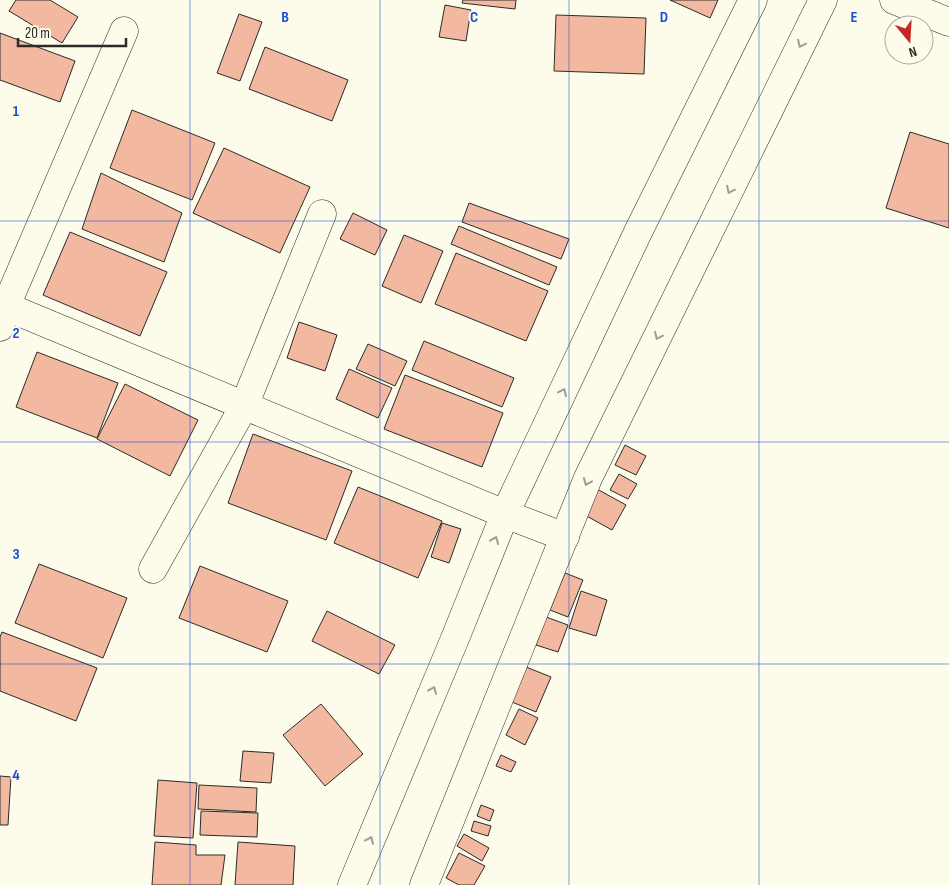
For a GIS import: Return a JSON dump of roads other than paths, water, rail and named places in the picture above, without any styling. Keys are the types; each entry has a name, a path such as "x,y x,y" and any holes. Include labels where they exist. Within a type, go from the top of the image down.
{"main road":[{"path":"352,885 460,628 505,514 640,230 753,0"},
{"path":"424,885 588,478 823,0"},
{"path":"894,0 949,22"},
{"path":"124,31 2,312 244,406 565,537"},
{"path":"153,569 244,406 322,214"}]}
